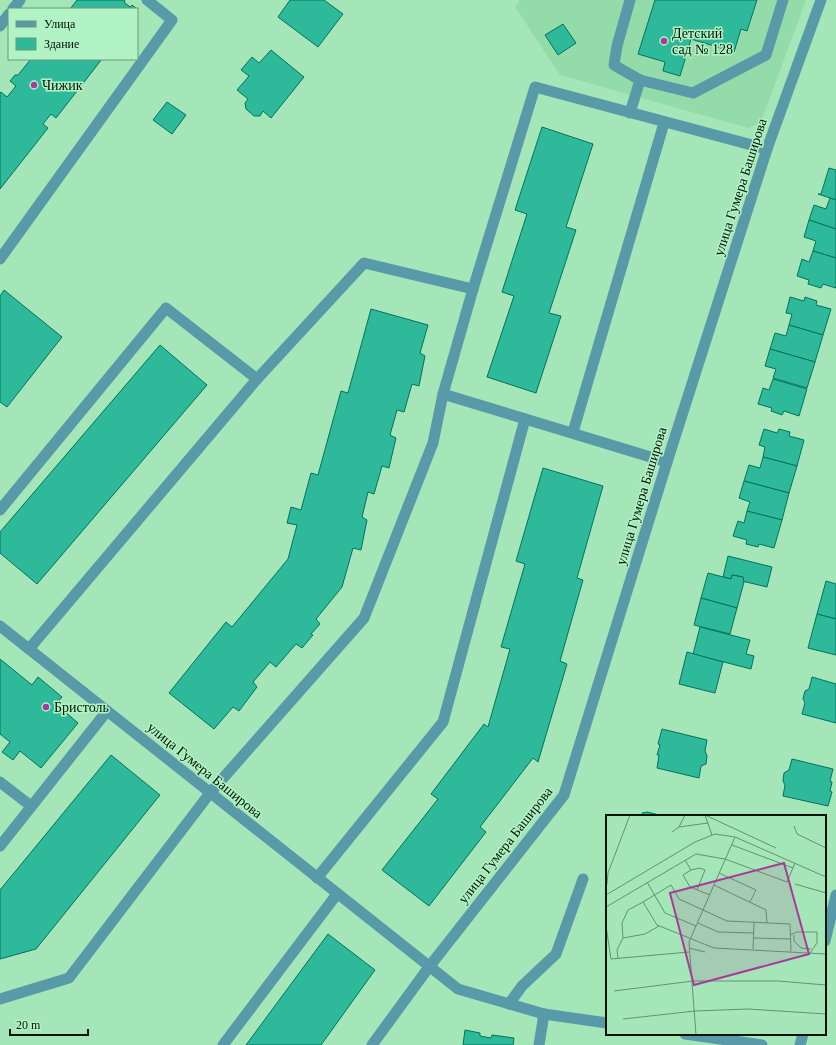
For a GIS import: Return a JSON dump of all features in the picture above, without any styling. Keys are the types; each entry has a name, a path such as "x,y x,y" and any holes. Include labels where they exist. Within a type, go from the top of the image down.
{"street":[{"path":"14,8 20,0"},
{"path":"0,259 172,20 147,0"},
{"path":"630,0 617,46 614,65 640,80 693,93 766,54 783,0"},
{"name":"улица Гумера Баширова","path":"429,967 564,795 667,462 767,149 821,0"},
{"path":"0,26 8,15"},
{"path":"630,113 640,80"},
{"path":"0,999 69,978 210,793 364,618 433,443 443,394 473,289 535,88 767,149"},
{"path":"572,432 664,123"},
{"path":"29,649 257,380 364,263 473,289"},
{"path":"0,510 166,308 257,380"},
{"path":"443,394 667,462"},
{"path":"317,878 443,722 525,419"},
{"name":"улица Гумера Баширова","path":"0,626 458,989 544,1014 606,1023"},
{"path":"0,846 107,711"},
{"path":"0,782 31,806"},
{"path":"509,1004 522,986 556,954 583,879"},
{"path":"223,1045 337,894"},
{"path":"826,937 836,895"},
{"path":"372,1045 429,967"},
{"path":"539,1045 544,1014"},
{"path":"693,1035 762,1045"},
{"path":"800,1045 803,1035"}],"shaded area":[{"name":"Детский сад № 128","path":"520,0 806,0 761,122 748,128 560,75 515,7"}],"building":[{"path":"77,0 125,0 124,2 130,7 132,5 136,8 71,8"},
{"path":"290,0 324,0 343,14 318,47 278,17"},
{"path":"655,0 757,0 747,31 741,29 734,52 691,39 680,76 663,71 665,62 638,54"},
{"path":"563,24 576,43 558,55 545,35"},
{"path":"271,50 304,77 271,118 263,111 260,116 254,116 246,109 245,103 248,99 237,90 249,76 241,70 252,57 259,63"},
{"path":"30,60 101,60 56,118 51,114 43,124 48,128 0,189 0,93 1,92 7,97 16,86 10,81 15,75 18,75"},
{"path":"167,102 186,115 172,134 153,120"},
{"path":"542,127 593,144 566,227 576,230 549,313 561,316 536,393 487,377 514,296 502,292 527,214 515,210"},
{"path":"829,168 836,170 836,200 818,194 821,194"},
{"path":"830,198 836,200 836,229 809,220 814,205 826,209"},
{"path":"809,220 836,229 836,258 813,251 816,241 804,237"},
{"path":"813,251 836,258 836,288 823,284 821,288 808,284 809,280 797,276 802,259 809,262"},
{"path":"4,290 62,337 7,407 0,402 0,296"},
{"path":"790,297 804,301 805,297 817,301 816,305 831,309 823,335 789,325 792,314 786,313"},
{"path":"371,309 428,325 420,353 425,356 419,386 412,384 404,412 397,410 390,435 396,438 389,468 382,466 374,494 368,492 362,517 367,520 361,550 353,548 342,587 316,619 320,624 311,634 313,635 302,648 296,644 276,667 270,662 253,682 257,687 239,711 233,707 214,729 169,693 226,622 232,627 288,559 297,525 287,523 291,507 301,510 311,473 318,475 341,391 348,393"},
{"path":"789,325 823,335 815,362 770,349 775,333 786,336"},
{"path":"160,345 207,385 37,584 0,553 0,532"},
{"path":"770,349 815,362 807,388 773,378 776,369 765,366"},
{"path":"773,379 807,389 799,416 784,411 782,415 771,411 772,408 758,404 763,388 769,390"},
{"path":"764,429 777,433 779,429 790,432 789,436 804,440 797,466 763,457 765,447 759,445"},
{"path":"763,457 797,466 789,493 744,481 749,465 760,468"},
{"path":"543,468 603,486 577,578 583,580 560,661 567,664 538,762 533,758 480,827 486,832 429,906 382,870 438,799 431,794 484,724 488,727 510,649 501,647 525,564 516,561"},
{"path":"744,481 789,493 782,520 747,511 750,502 739,498"},
{"path":"747,511 782,520 774,548 759,544 758,547 746,544 747,540 733,536 738,521 744,523"},
{"path":"728,556 772,567 767,587 742,581 743,577 732,575 731,579 723,577"},
{"path":"708,573 731,579 732,575 743,577 744,582 737,608 701,598"},
{"path":"826,581 836,584 836,619 817,614"},
{"path":"701,598 737,608 730,634 694,625"},
{"path":"817,614 836,619 836,655 808,648"},
{"path":"700,627 750,640 746,654 754,656 751,669 693,654"},
{"path":"687,652 723,662 715,693 679,684"},
{"path":"0,659 32,685 38,677 62,697 56,704 78,723 41,768 20,751 13,760 2,752 10,742 0,734"},
{"path":"812,677 836,684 836,723 802,714 805,703 803,699 805,691 809,689"},
{"path":"662,729 707,740 705,751 707,756 706,764 701,766 699,778 657,768 659,755 657,755 660,745 658,744"},
{"path":"111,755 160,795 36,949 0,959 0,890"},
{"path":"792,759 833,769 830,781 832,782 830,791 832,792 828,806 783,796 785,785 783,781 784,773 789,770"},
{"path":"647,812 659,815 642,815 642,813"},
{"path":"328,934 375,970 321,1045 246,1045"},
{"path":"465,1030 480,1033 480,1036 491,1038 492,1035 514,1038 513,1045 463,1045"}],"place":[{"name":"Детский сад № 128","path":"664,41"},
{"name":"Чижик","path":"34,85"},
{"name":"Бристоль","path":"46,707"}]}
